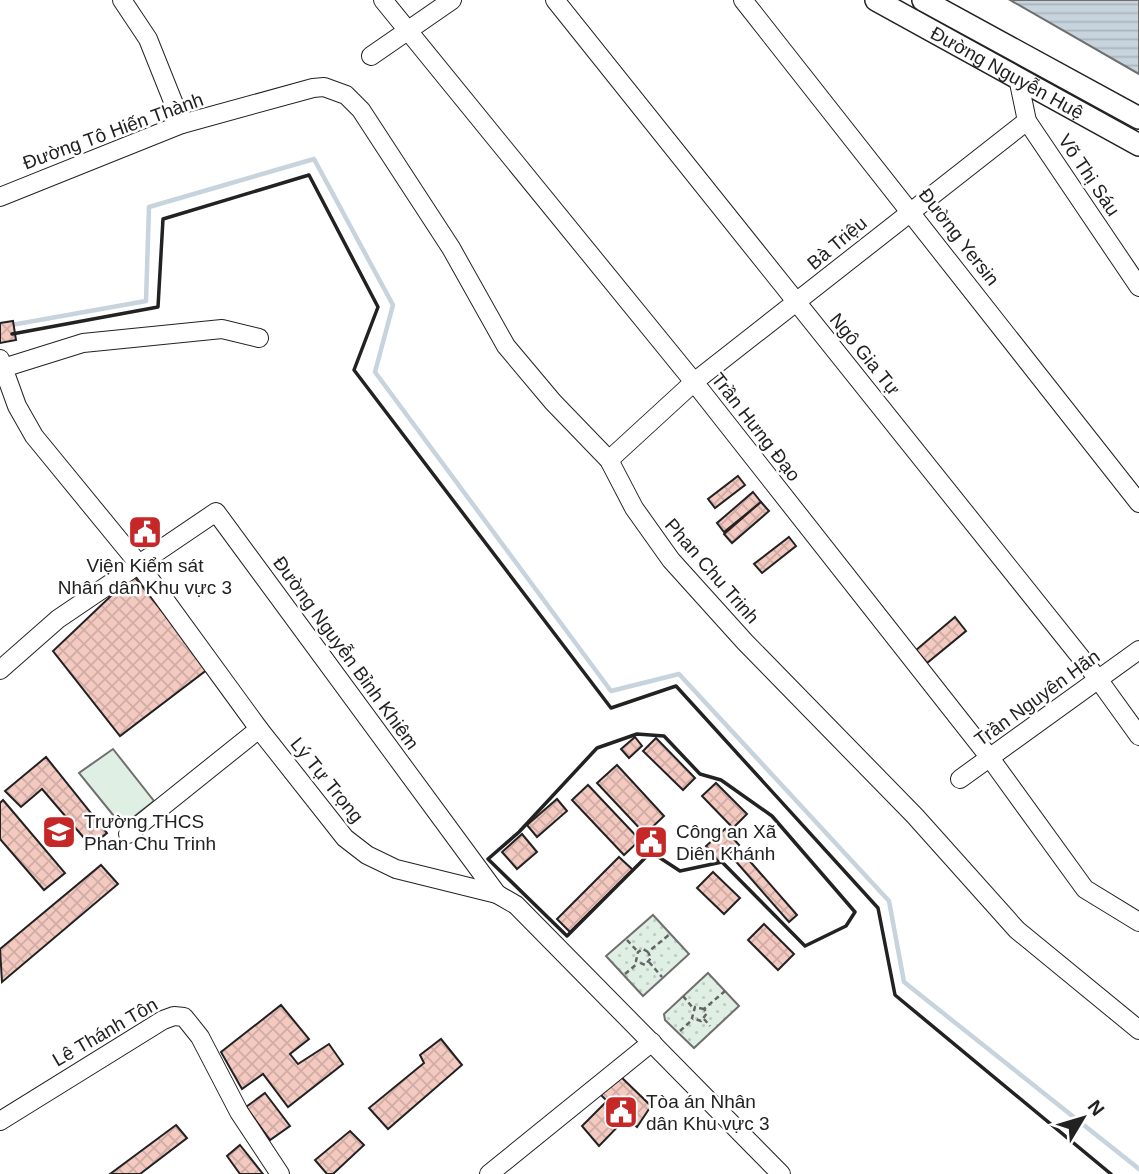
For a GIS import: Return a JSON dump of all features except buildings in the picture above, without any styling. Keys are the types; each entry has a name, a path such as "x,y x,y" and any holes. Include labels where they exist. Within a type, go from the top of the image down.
{"main road":[{"name":"Đường Nguyễn Huệ","path":"876,0 1139,145"},
{"name":"Đường Nguyễn Huệ","path":"923,0 1139,118"},
{"path":"1017,79 1024,54"}],"street":[{"path":"122,0 148,39 182,124"},
{"name":"Trần Hưng Đạo","path":"383,0 411,30 694,382 990,758 1085,889 1139,922"},
{"path":"371,57 452,0"},
{"name":"Ngô Gia Tự","path":"555,0 1098,679 1139,736"},
{"name":"Đường Yersin","path":"743,0 1139,503"},
{"path":"1017,79 1027,121"},
{"name":"Đường Tô Hiến Thành","path":"0,197 182,124 287,93 324,87"},
{"name":"Phan Chu Trinh","path":"324,87 346,94 361,110 451,248 506,346 553,402 609,460 650,534 745,642 886,785 1017,930 1139,1030"},
{"name":"Bà Triệu","path":"609,460 694,382 797,303 910,209 1027,121"},
{"name":"Võ Thị Sáu","path":"1027,121 1139,287"},
{"path":"1,363 83,343 222,328 259,338"},
{"name":"Lý Tự Trọng","path":"1,363 17,406 34,436 138,563 260,729 345,838 367,855 396,869 497,894 531,918 781,1174"},
{"name":"Đường Nguyễn Bỉnh Khiêm","path":"138,563 216,512 497,894"},
{"path":"0,670 58,619 138,563"},
{"name":"Trần Nguyên Hãn","path":"960,779 1139,650"},
{"path":"128,834 260,729"},
{"name":"Lê Thánh Tôn","path":"0,1121 163,1020 174,1016 184,1017 200,1037 239,1112 280,1174"},
{"path":"489,1174 652,1042"}],"path":[{"path":"662,977 649,962 649,952 670,933"},
{"path":"627,940 638,952"},
{"path":"638,963 635,956 638,952 643,949 649,952"},
{"path":"638,963 645,965 649,962"},
{"path":"625,974 638,963"},
{"path":"683,996 693,1008 704,1009 725,991"},
{"path":"693,1008 693,1019"},
{"path":"704,1009 707,1013 704,1019"},
{"path":"680,1031 693,1019 704,1019 710,1026"}],"green space":[{"path":"113,749 154,801 122,826 79,773"},
{"path":"653,915 689,954 643,996 606,956"},
{"path":"708,973 739,1006 694,1048 665,1020 664,1014"}],"shaded area":[{"path":"1010,0 1139,0 1139,74"}],"waterway":[{"path":"0,327 146,301 149,207 314,159 393,305 375,372 611,691 679,674 889,901 904,982 1139,1169"}],"wall":[{"path":"12,334 158,307 163,219 309,175 378,307 354,370 611,708 676,686 878,908 895,995 1111,1174"},
{"path":"637,734 664,736 700,774 721,780 772,816 855,912 846,926 805,946 722,862 680,871 651,852 567,936 488,859 519,832 597,748 637,734"}],"place":[{"name":"Viện Kiểm sát Nhân dân Khu vực 3","path":"145,532"},
{"name":"Trường THCS Phan Chu Trinh","path":"59,832"},
{"name":"Công an Xã Diên Khánh","path":"651,842"},
{"name":"Tòa án Nhân dân Khu vực 3","path":"621,1112"}]}
